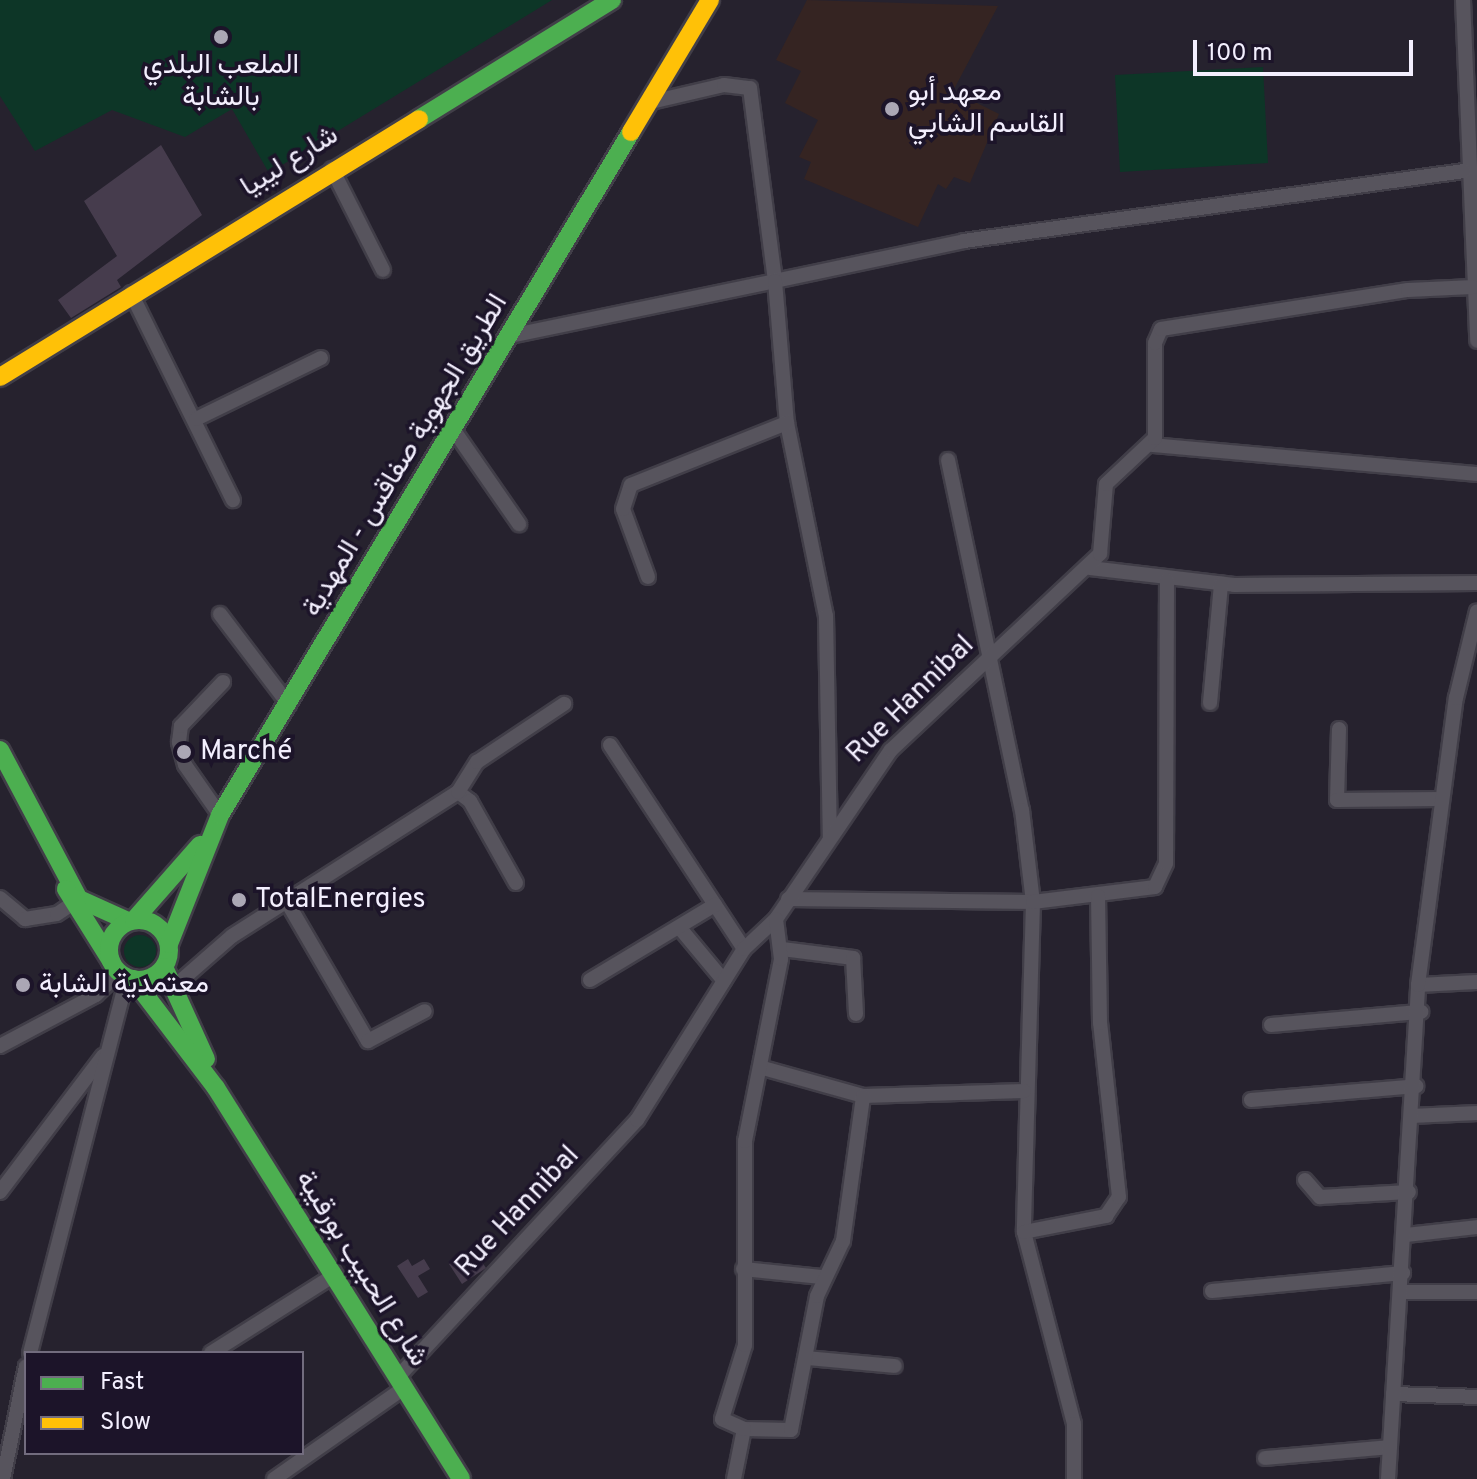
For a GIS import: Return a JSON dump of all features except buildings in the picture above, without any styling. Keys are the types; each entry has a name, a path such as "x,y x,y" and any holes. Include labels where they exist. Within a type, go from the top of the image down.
{"main road":[{"name":"شارع ليبيا","path":"0,377 332,169 612,0"},
{"name":"الطريق الجهوية صفاقس - المهدية","path":"169,944 207,838 220,815 712,4"},
{"path":"0,750 74,901 156,925 169,944 164,967 122,973 111,938 131,920"},
{"name":"الطريق الجهوية صفاقس - المهدية","path":"131,920 207,838"},
{"name":"شارع الحبيب بورقيبة","path":"74,901 122,973 216,1088 331,1277 461,1479"},
{"name":"شارع الحبيب بورقيبة","path":"164,967 176,985 216,1088"}],"street":[{"path":"1463,0 1464,171 1475,244 1473,287 1477,341"},
{"path":"651,102 724,85 750,88 775,281 787,423 826,616 830,838"},
{"path":"332,169 383,270"},
{"path":"510,336 964,241 1464,171"},
{"path":"1473,287 1168,326 1155,343 1152,445 1477,474"},
{"path":"131,293 196,419 233,500"},
{"path":"196,419 321,358"},
{"path":"648,577 623,509 631,485 787,423"},
{"path":"453,429 519,524"},
{"name":"Rue Hannibal","path":"277,1478 400,1383 637,1120 744,949 776,919 891,750 1090,568 1105,535 1106,484 1116,468 1152,445"},
{"path":"948,460 986,661 1022,810 1033,902 1024,1091 1024,1232 1074,1424 1074,1479"},
{"path":"1090,568 1167,580 1221,584 1477,583"},
{"path":"788,899 1033,902 1155,887 1166,863 1167,580"},
{"path":"1210,703 1221,584"},
{"path":"1388,1479 1421,1012 1418,985 1441,799 1477,611"},
{"path":"220,614 289,705"},
{"path":"220,815 185,765 179,742 181,726 223,682"},
{"path":"176,985 207,955 458,792 477,762 564,704"},
{"path":"1339,729 1337,800 1441,799"},
{"path":"610,745 744,949"},
{"path":"458,792 470,801 516,883"},
{"path":"1024,1232 1106,1216 1119,1197 1100,1023 1098,896"},
{"path":"0,898 25,919 57,914 74,901"},
{"path":"287,902 368,1041 425,1011"},
{"path":"590,980 715,905"},
{"path":"776,919 782,949 763,1068 745,1141 745,1345 722,1419 744,1429 791,1430 822,1277"},
{"path":"679,927 724,981"},
{"path":"782,949 853,958 856,1014"},
{"path":"0,1046 96,995 122,973"},
{"path":"31,1351 106,1052 122,973"},
{"path":"1418,985 1477,982"},
{"path":"1271,1025 1421,1012"},
{"path":"0,1192 106,1052"},
{"path":"763,1068 863,1096 1024,1091"},
{"path":"1251,1100 1416,1086"},
{"path":"743,1269 822,1277 834,1269 843,1241 863,1096"},
{"path":"1412,1116 1477,1113"},
{"path":"1305,1180 1320,1197 1409,1192"},
{"path":"1406,1235 1477,1227"},
{"path":"1212,1291 1403,1273"},
{"path":"214,1351 331,1277"},
{"path":"1402,1292 1477,1292"},
{"path":"807,1358 895,1366"},
{"path":"3,1479 24,1376"},
{"path":"1393,1394 1477,1397"},
{"path":"734,1479 744,1429"},
{"path":"1265,1458 1390,1447"}],"shaded area":[{"name":"معهد أبو القاسم الشابي","path":"807,0 998,6 953,91 999,114 970,183 954,177 946,189 938,184 918,227 804,179 811,162 799,157 818,120 785,103 801,71 776,60"}],"green space":[{"path":"0,0 552,0 269,173 232,109 185,137 112,110 35,151 0,96"},
{"path":"1263,67 1268,163 1120,172 1115,75"},
{"path":"140,935 151,940 156,951 151,962 140,967 129,962 124,951 129,940"}],"traffic: fast":[{"path":"419,119 612,0"},
{"path":"169,944 220,815 631,132"},
{"path":"0,750 79,899 128,921"},
{"path":"134,920 200,845"},
{"path":"66,889 111,961"},
{"path":"139,920 151,922 160,929 167,938 169,950 167,962 160,971 151,978 139,980 127,978 118,971 111,962 109,950 111,938 118,929 127,922 139,920"},
{"path":"164,967 206,1059"},
{"path":"133,979 216,1088 461,1479"}],"traffic: slow":[{"path":"631,132 710,0"},
{"path":"0,377 419,119"}],"place":[{"name":"الملعب البلدي بالشابة","path":"221,37"},
{"name":"معهد أبو القاسم الشابي","path":"892,109"},
{"name":"Marché","path":"184,752"},
{"name":"TotalEnergies","path":"239,900"},
{"name":"معتمدية الشابة","path":"23,985"}]}
